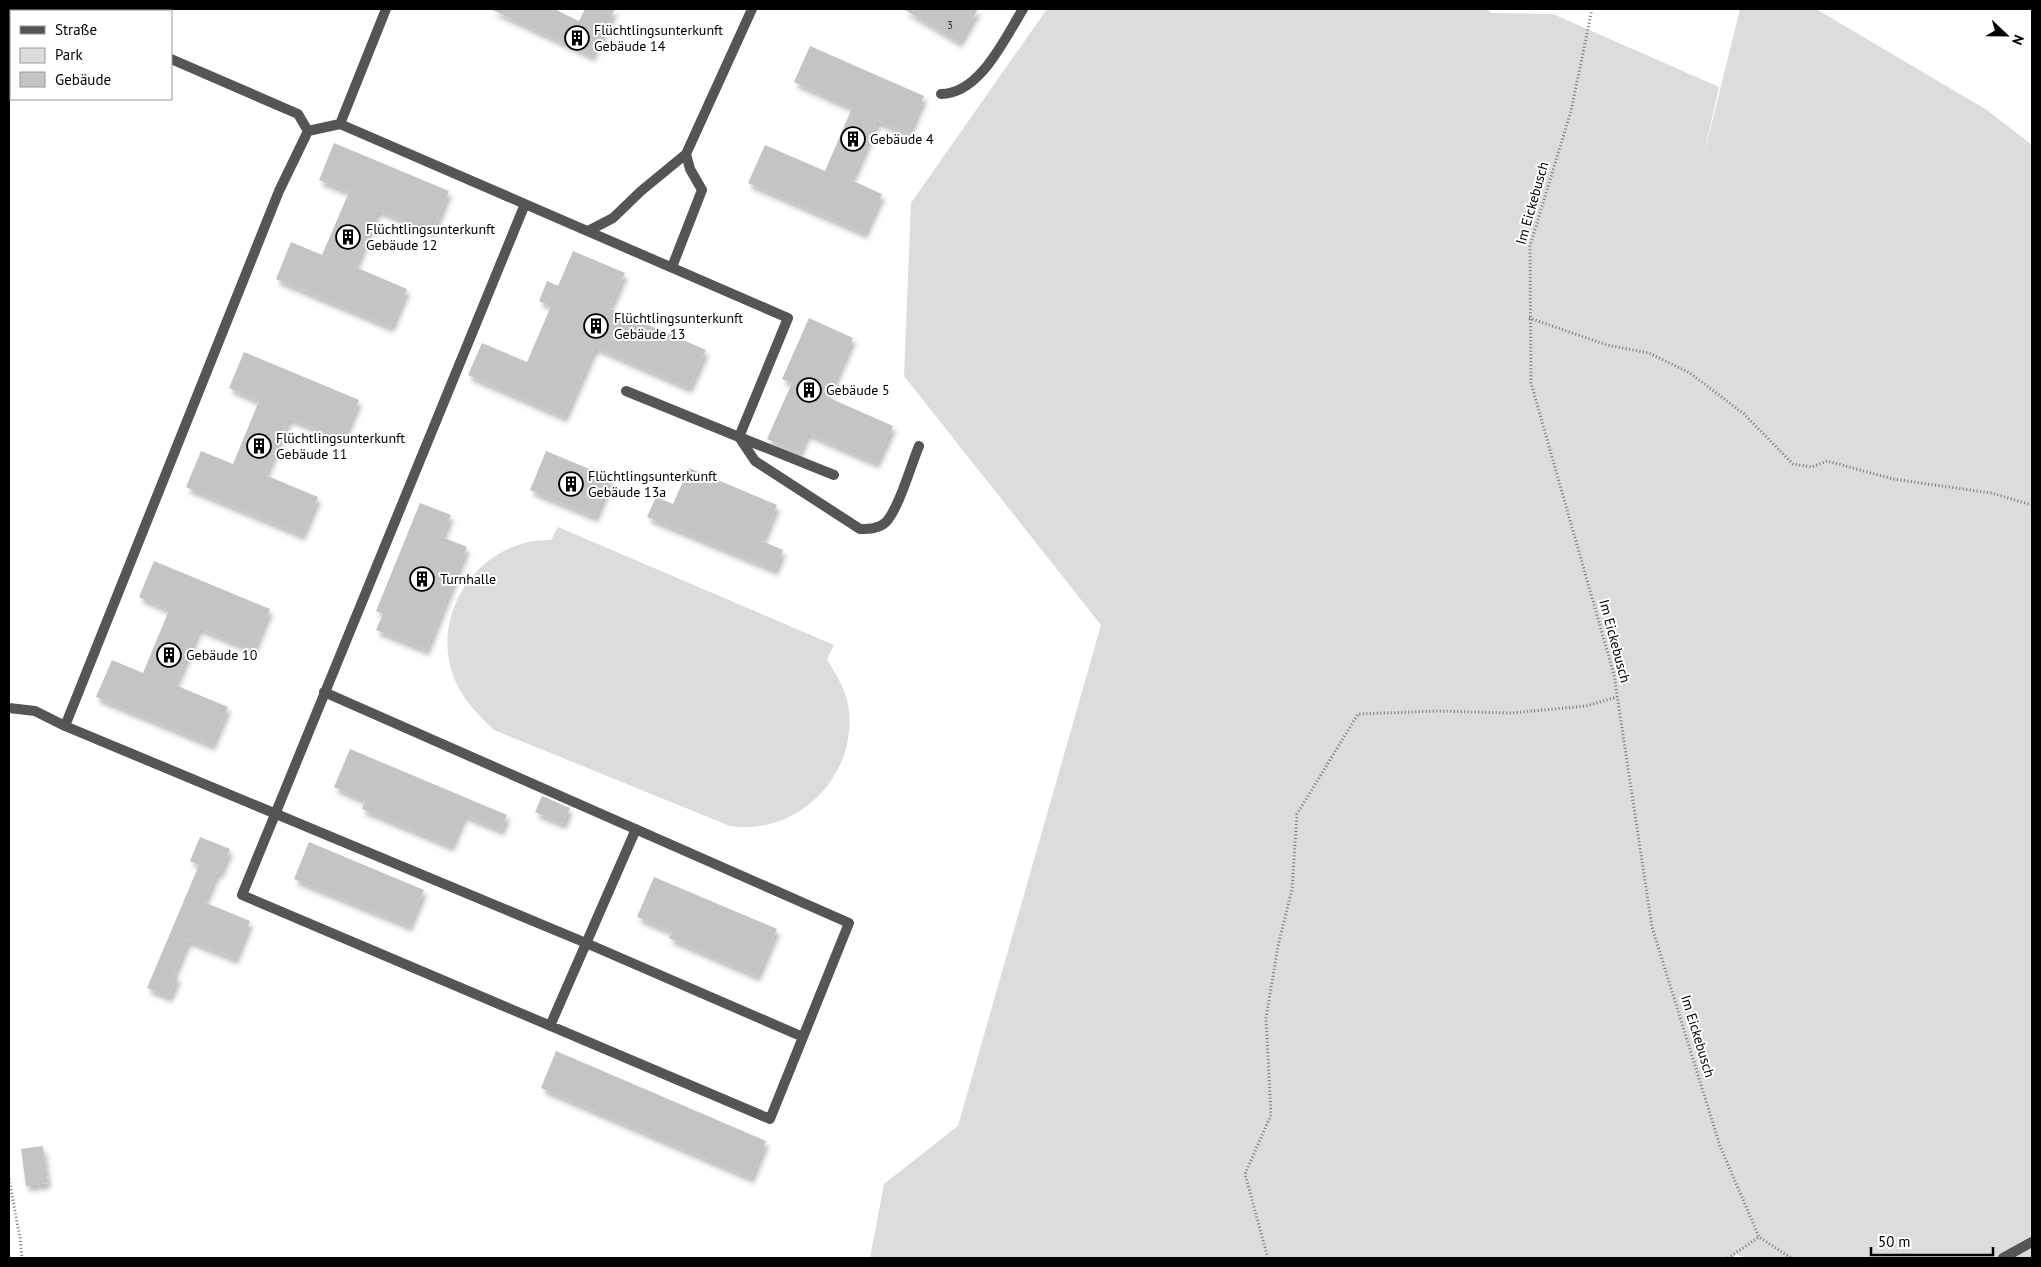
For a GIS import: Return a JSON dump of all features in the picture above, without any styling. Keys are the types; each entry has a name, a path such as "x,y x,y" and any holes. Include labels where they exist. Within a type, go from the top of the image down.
{"street":[{"path":"340,124 386,9"},
{"path":"588,231 614,218 641,191 686,154 752,9"},
{"path":"941,94 954,94 981,74 1023,9"},
{"path":"172,58 298,114 308,131"},
{"path":"308,131 340,124 788,318 739,436"},
{"path":"65,726 275,200 308,131"},
{"path":"672,268 702,190 690,169 686,154"},
{"path":"324,692 849,923 770,1120 242,895 324,692 525,204"},
{"path":"626,391 834,475"},
{"path":"739,436 755,461 860,529 873,529 885,523 892,512 919,446"},
{"path":"9,708 35,712 586,943 803,1037"},
{"path":"550,1026 636,829"},
{"path":"2003,1258 2032,1242"}],"path":[{"name":"Im Eickebusch","path":"1592,9 1571,111 1530,246 1529,318 1531,384 1614,674 1652,928 1720,1146 1759,1237"},
{"path":"1529,318 1607,345 1650,353 1690,373 1744,414 1793,464 1812,467 1828,462 1894,479 1991,493 2032,505"},
{"path":"1268,1258 1245,1174 1271,1115 1266,1018 1278,946 1292,889 1297,814 1353,722 1358,714 1438,711 1510,713 1586,706 1617,697"},
{"path":"9,1179 22,1258"},
{"path":"1728,1258 1759,1237 1791,1258"}],"green space":[{"path":"1047,9 1486,9 1491,13 1553,14 1719,87 1702,163 1740,9 1816,9 1987,110 2032,145 2032,1258 1746,1258 1736,1254 1733,1258 870,1258 884,1184 958,1126 1101,625 904,376 911,203"},
{"path":"558,527 834,645 827,659 847,698 849,730 844,754 834,776 819,795 801,810 779,821 755,826 730,826 494,730 480,716 462,693 450,665 447,641 450,619 458,597 471,578 487,562 506,550 528,542 551,540"}],"building":[{"name":"Flüchtlingsunterkunft Gebäude 14","path":"490,9 554,9 579,21 585,9 615,9 592,56"},
{"path":"903,9 978,9 959,42"},
{"name":"Gebäude 4","path":"810,46 924,96 908,134 877,121 851,180 882,194 864,233 748,183 765,145 825,171 852,108 794,82"},
{"name":"Flüchtlingsunterkunft Gebäude 12","path":"334,143 449,191 432,232 378,210 355,267 407,289 391,327 276,279 291,242 322,255 349,192 319,180"},
{"name":"Flüchtlingsunterkunft Gebäude 13","path":"573,251 625,273 609,308 706,350 689,388 595,347 564,417 468,375 482,343 527,362 551,306 539,301 547,281 558,286"},
{"name":"Gebäude 5","path":"809,318 853,338 827,397 893,426 876,463 807,433 799,453 767,439 792,383 782,379"},
{"name":"Flüchtlingsunterkunft Gebäude 11","path":"244,352 359,400 342,440 289,418 265,475 318,497 302,535 186,487 201,451 233,464 259,401 229,388"},
{"name":"Flüchtlingsunterkunft Gebäude 13a","path":"546,451 611,478 595,517 530,490"},
{"path":"689,468 777,505 762,541 783,550 775,570 647,517 656,497 673,504"},
{"name":"Turnhalle","path":"420,503 451,515 442,537 467,547 426,650 376,630 383,614 376,611"},
{"name":"Gebäude 10","path":"154,561 270,609 253,650 199,628 175,685 228,707 212,745 96,697 112,660 143,673 169,610 139,597"},
{"path":"350,749 507,815 501,830 464,815 451,846 362,809 365,801 334,787"},
{"path":"542,796 570,808 563,824 535,812"},
{"path":"200,837 230,849 220,873 217,872 204,902 250,921 235,959 188,940 173,975 178,977 169,997 147,988 199,865 190,861"},
{"path":"309,842 424,890 409,926 294,879"},
{"path":"654,877 777,929 757,976 669,938 672,932 637,917"},
{"path":"556,1051 766,1141 751,1178 541,1088"},
{"path":"43,1146 48,1183 26,1186 21,1149"}],"place":[{"name":"Flüchtlingsunterkunft Gebäude 14","path":"577,38"},
{"name":"Gebäude 4","path":"853,139"},
{"name":"Flüchtlingsunterkunft Gebäude 12","path":"348,237"},
{"name":"Flüchtlingsunterkunft Gebäude 13","path":"596,326"},
{"name":"Gebäude 5","path":"809,390"},
{"name":"Flüchtlingsunterkunft Gebäude 11","path":"259,446"},
{"name":"Flüchtlingsunterkunft Gebäude 13a","path":"571,484"},
{"name":"Turnhalle","path":"422,579"},
{"name":"Gebäude 10","path":"169,655"}]}
